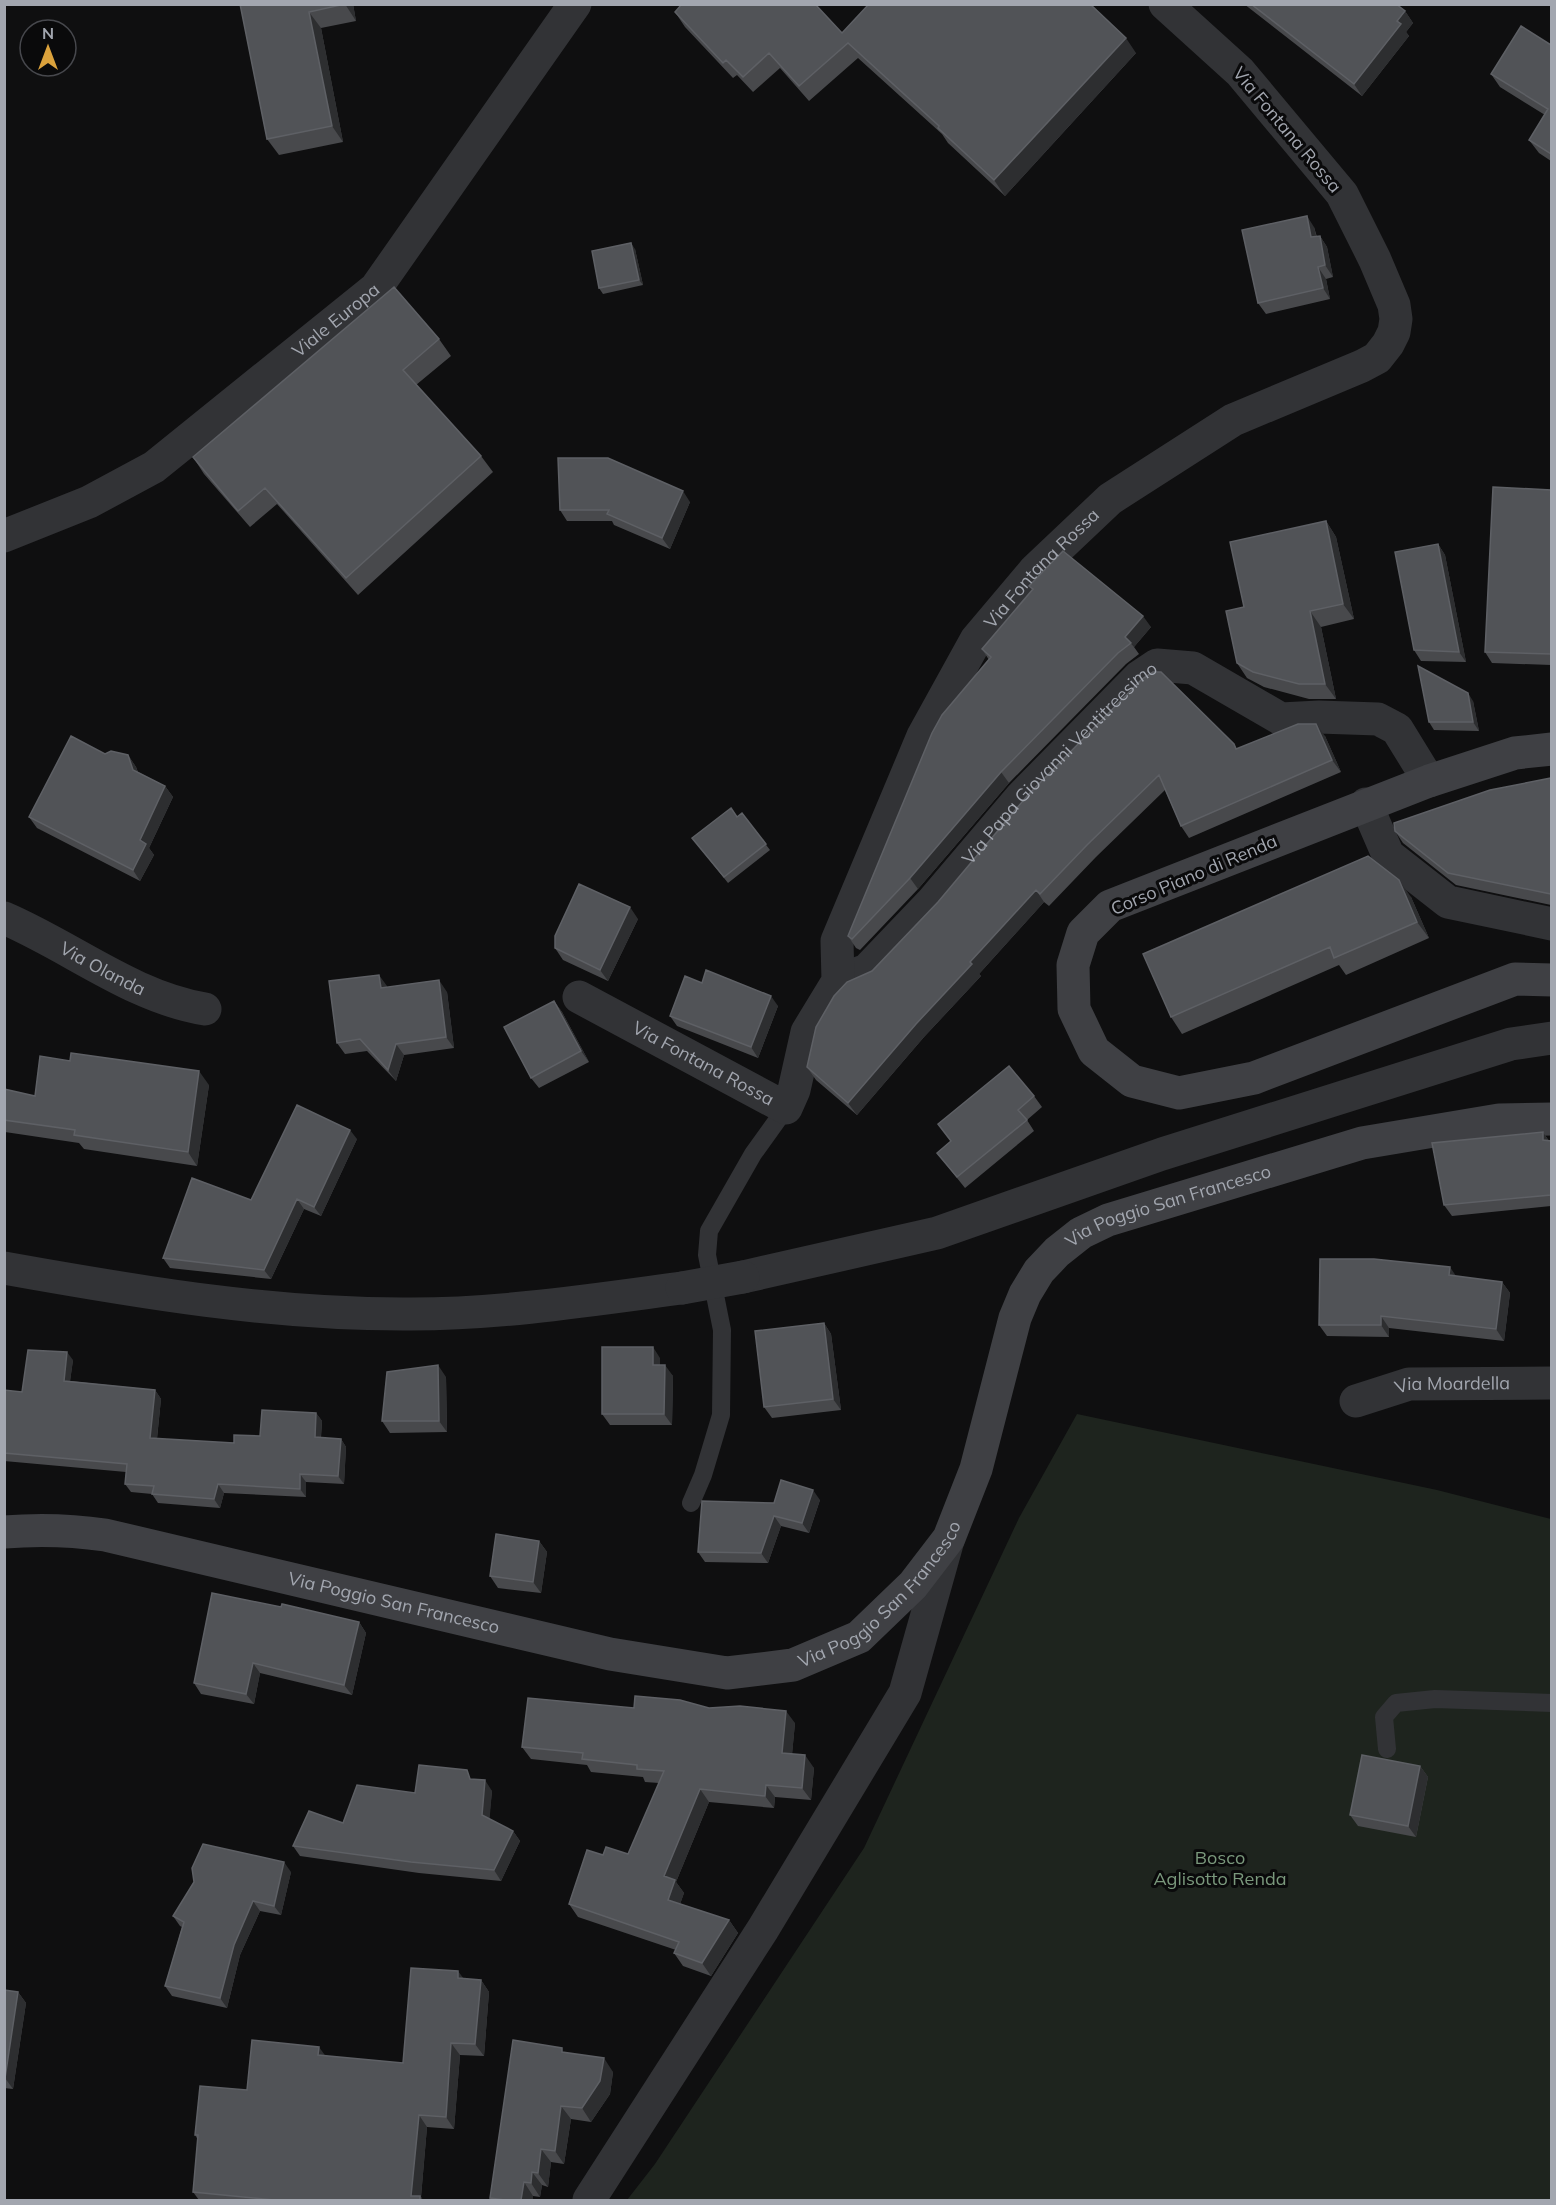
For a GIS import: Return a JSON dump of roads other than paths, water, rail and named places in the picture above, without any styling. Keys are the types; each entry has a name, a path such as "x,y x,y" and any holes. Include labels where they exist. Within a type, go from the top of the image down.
{"street":[{"name":"Viale Europa","path":"4,536 89,502 154,467 376,288 576,4"},
{"name":"Via Fontana Rossa","path":"579,997 786,1108 794,1090 807,1032 838,981 837,941 923,736 976,640 1028,579 1110,499 1233,420 1362,366 1377,358 1388,345 1394,332 1396,319 1394,305 1375,260 1342,194 1240,72 1165,4"},
{"name":"Via Papa Giovanni Ventitreesimo","path":"838,981 867,970 932,902 1022,796 1139,677 1157,664 1192,668 1281,719 1319,717 1377,719 1397,729 1429,781"},
{"name":"Corso Piano di Renda","path":"1551,749 1515,753 1429,781 1110,906 1083,933 1073,965 1074,1010 1094,1051 1132,1081 1179,1093 1254,1078 1515,979 1551,980"},
{"path":"1366,804 1388,855 1448,902 1551,924"},
{"name":"Via Olanda","path":"4,918 28,928 123,980 180,1005 205,1010"},
{"path":"4,1268 131,1290 299,1310 411,1314 519,1309 682,1288 743,1277 937,1233 1162,1154 1511,1044 1551,1038"},
{"name":"Via Poggio San Francesco","path":"4,1532 30,1529 68,1530 105,1535 610,1654 727,1673 793,1665 859,1636 913,1585 949,1538 976,1469 1015,1318 1025,1294 1039,1271 1057,1252 1081,1233 1108,1220 1362,1143 1499,1120 1551,1119"},
{"name":"Via Moardella","path":"1356,1401 1409,1384 1551,1383"},
{"path":"589,2200 763,1929 905,1693 949,1538"}],"lane":[{"path":"691,1503 703,1475 721,1415 722,1330 707,1255 708,1231 753,1154 786,1108"},
{"path":"1387,1749 1384,1717 1396,1703 1435,1699 1551,1703"}],"park label":[{"name":"Bosco Aglisotto Renda","path":"1220,1868"}]}
